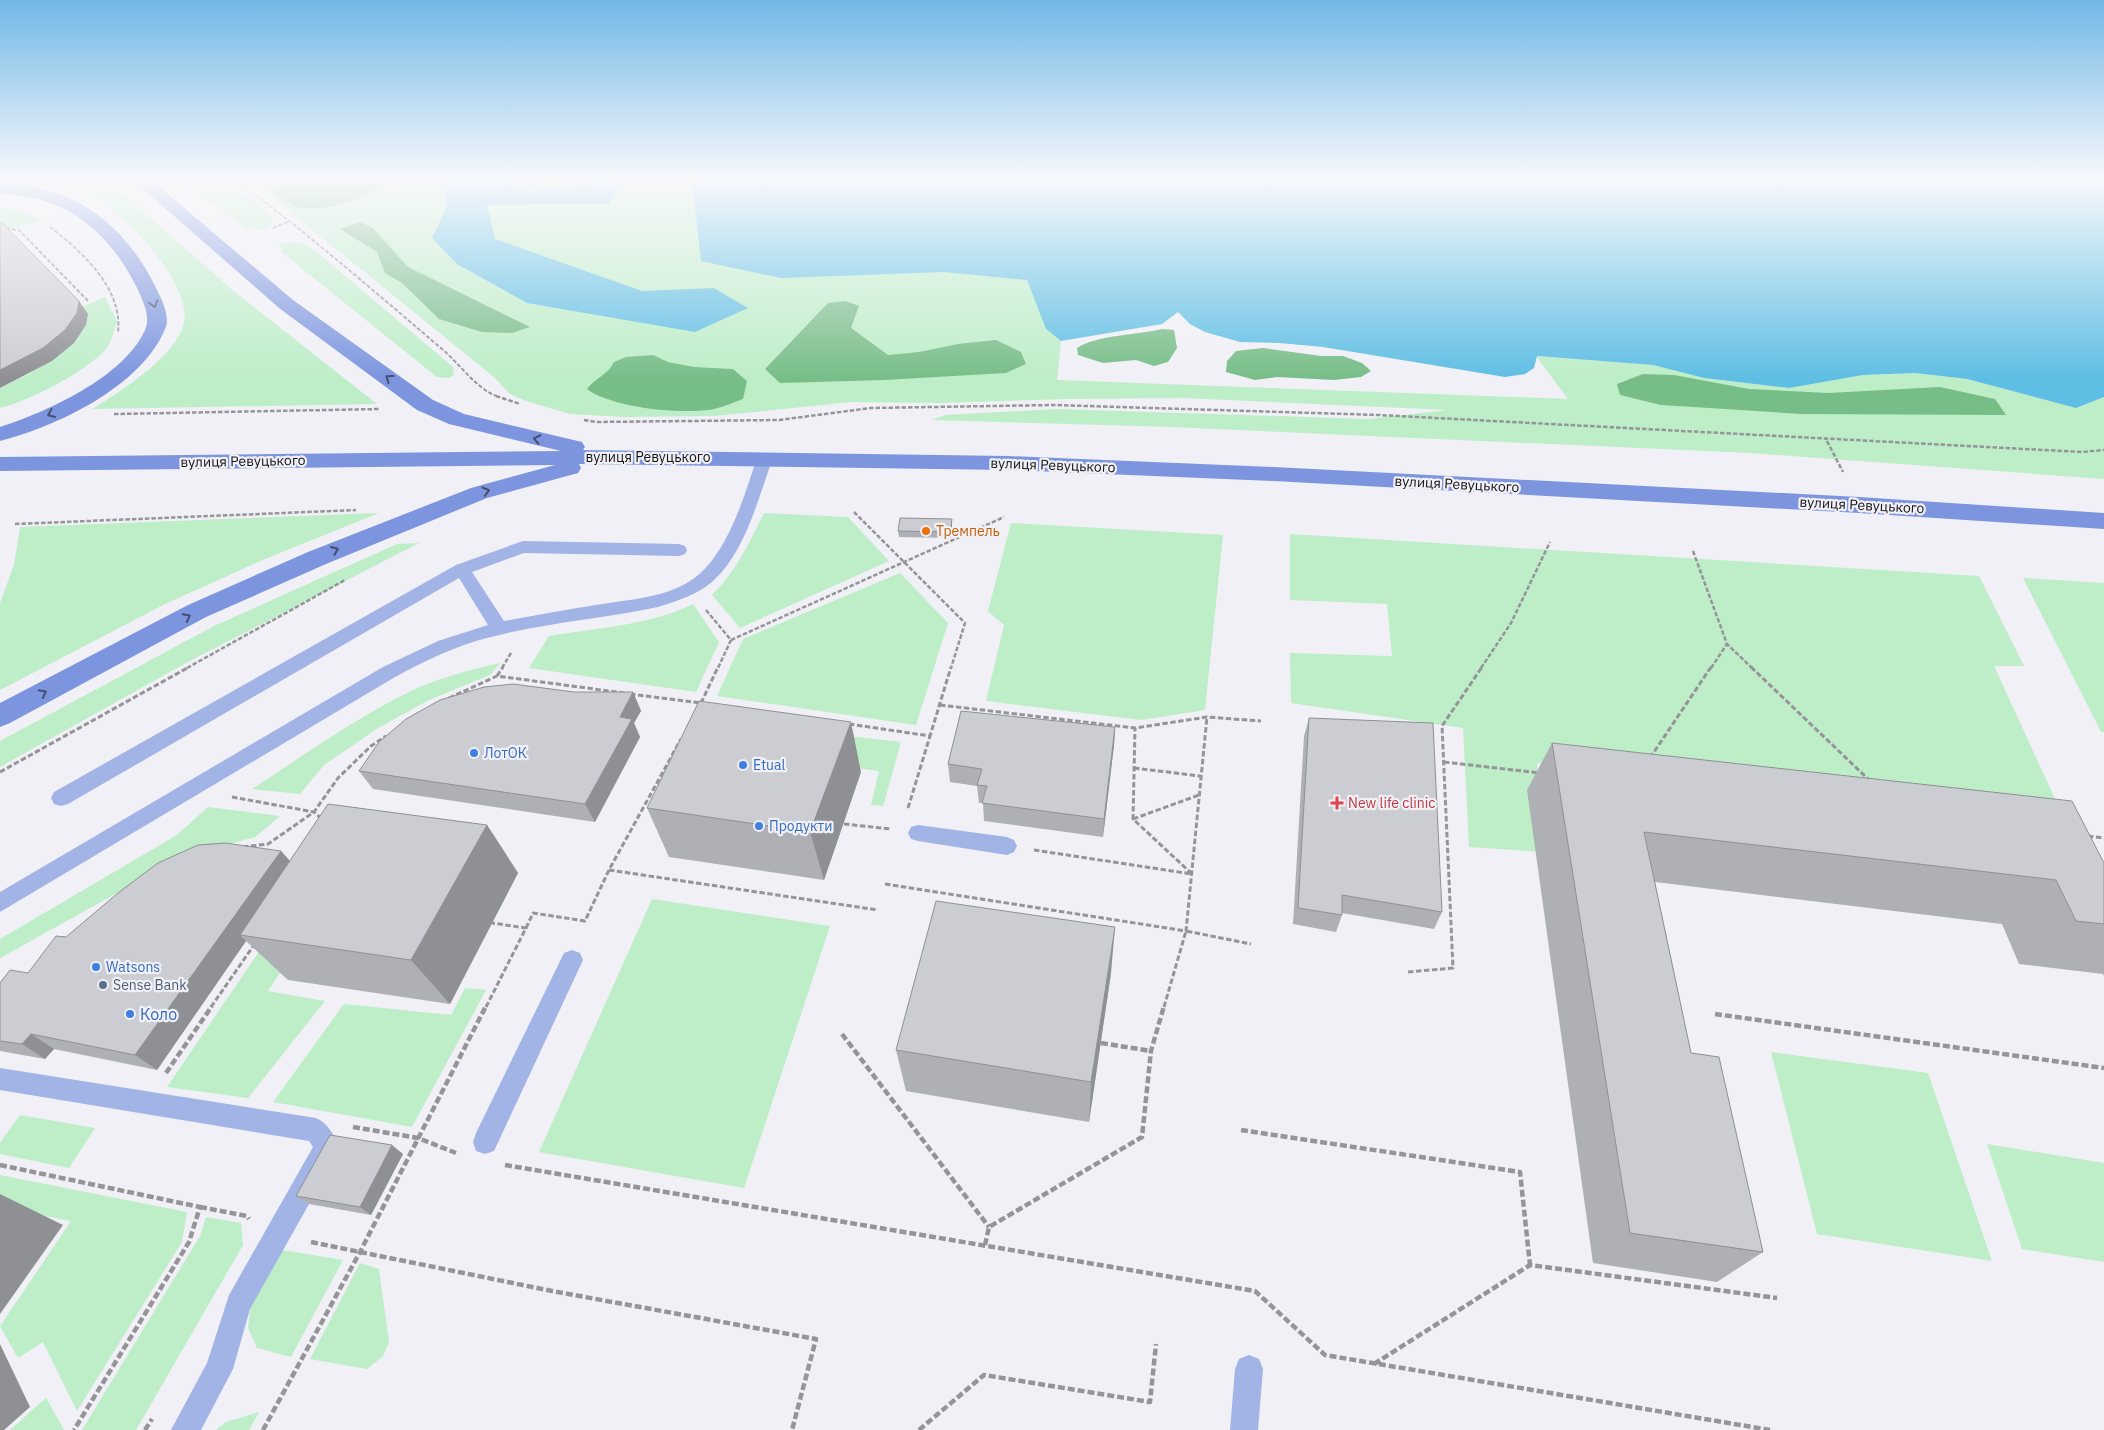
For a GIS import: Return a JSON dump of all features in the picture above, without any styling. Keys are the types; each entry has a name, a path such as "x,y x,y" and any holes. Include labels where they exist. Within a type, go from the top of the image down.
{"street":[{"path":"0,434 57,411 100,387 126,368 144,348 156,327 157,308 148,288 120,247"},
{"path":"219,247 286,304 425,405 456,419 619,457"},
{"path":"0,716 197,611 326,554 479,493 619,457"},
{"name":"вулиця Ревуцького","path":"0,464 619,457 1008,463 1274,474 1840,504 2104,521"}],"lane":[{"path":"0,903 396,668 428,651 500,628 658,601 690,590 708,576 724,557 747,507 765,458"},
{"path":"61,798 462,569 523,547 679,550"},
{"path":"462,569 500,628"},
{"path":"918,833 1007,846"},
{"path":"485,1142 572,960"},
{"path":"0,1079 316,1130 327,1147 238,1304 219,1369 185,1430"},
{"path":"1244,1430 1249,1369"}],"path":[{"path":"35,247 88,301"},
{"path":"74,247 83,254 97,272 120,315 120,324 116,337"},
{"path":"322,247 451,356 489,394"},
{"path":"480,395 489,394 526,406"},
{"path":"104,414 391,409 425,405"},
{"path":"577,419 596,422 779,420 870,408 1054,405 1379,415 1827,440 2082,452 2104,450"},
{"path":"1827,440 1843,472"},
{"path":"15,524 362,509"},
{"path":"854,512 965,624 906,812"},
{"path":"696,711 731,640 1004,517"},
{"path":"1408,972 1453,968 1442,726 1511,623 1550,542"},
{"path":"1692,551 1727,644 1872,784"},
{"path":"0,772 352,577"},
{"path":"690,590 731,640"},
{"path":"1649,759 1727,644"},
{"path":"446,700 498,676 710,704"},
{"path":"940,705 1135,728 1207,717 1261,721"},
{"path":"985,1245 989,1227 1142,1137 1151,1051 1186,931 1207,717"},
{"path":"844,724 930,736"},
{"path":"1135,728 1133,819 1192,874"},
{"path":"240,847 268,844 314,812 338,778 371,746 388,735"},
{"path":"263,1430 360,1252 533,913 585,921 609,870 682,736"},
{"path":"1444,762 1543,774"},
{"path":"1134,768 1200,776"},
{"path":"191,790 314,812 327,823"},
{"path":"1133,819 1199,795"},
{"path":"844,824 893,830"},
{"path":"2084,836 2104,838"},
{"path":"1007,846 1192,874"},
{"path":"609,870 878,910"},
{"path":"885,884 1186,931 1251,944"},
{"path":"492,923 526,928"},
{"path":"146,1103 255,943"},
{"path":"1715,1014 2104,1068"},
{"path":"842,1034 989,1227"},
{"path":"1100,1043 1151,1051"},
{"path":"350,1126 418,1138 460,1154"},
{"path":"1241,1130 1520,1172 1530,1265"},
{"path":"496,1164 1255,1291 1325,1356 1770,1430"},
{"path":"0,1165 200,1207 189,1242 74,1430"},
{"path":"277,1234 552,1291 816,1339 792,1430"},
{"path":"1374,1364 1530,1265 1777,1298"},
{"path":"919,1430 984,1375 1150,1402 1156,1344"}],"green space":[{"path":"150,247 183,247 235,292 377,404 92,409 146,372 171,347 179,335 184,322 183,305 176,286"},
{"path":"280,247 312,248 453,367 454,374 450,378 437,377 280,251 283,249"},
{"path":"333,247 862,247 909,266 1028,280 1046,329 1061,341 1057,380 1568,399 1536,356 1653,365 1704,378 1789,388 1863,375 1915,373 1967,379 2076,408 2104,397 2104,479 1750,453 1172,427 931,420 946,415 1056,409 1368,419 1448,410 1183,398 939,403 851,402 715,416 625,417 570,414 523,400 510,394 494,377"},
{"path":"369,247 390,247 408,267 530,327 512,333 482,332 439,319 402,283 385,273 377,252"},
{"path":"105,297 117,321 111,340 105,350 96,359 56,385 26,399 0,408 0,388 25,376 59,355 86,325 81,307"},
{"path":"846,301 859,306 851,328 888,355 996,340 1021,352 1026,364 1006,373 884,380 780,383 765,369 828,303"},
{"path":"1162,329 1174,330 1177,348 1168,362 1154,366 1136,360 1103,363 1078,355 1077,348 1095,340"},
{"path":"1263,348 1321,356 1343,356 1362,363 1371,371 1361,377 1334,380 1277,377 1255,380 1226,372 1227,361 1236,351"},
{"path":"653,355 668,362 694,367 733,369 747,381 743,399 725,406 701,411 667,410 613,401 598,396 587,389 614,362 626,357"},
{"path":"1643,374 1674,375 1749,389 1828,393 1940,387 1995,399 2006,415 1802,414 1661,405 1620,395 1617,384"},
{"path":"379,513 265,559 167,603 0,690 0,603 14,565 20,527"},
{"path":"764,513 848,517 889,561 740,628 712,595 735,567"},
{"path":"1011,523 1223,535 1205,710 1141,720 986,701 1004,625 988,611"},
{"path":"1290,534 1979,576 2024,666 1994,666 2062,814 1537,763 1544,852 1469,847 1463,728 1291,703 1290,653 1392,656 1387,604 1290,600"},
{"path":"419,543 184,664 0,767 0,741 214,626 397,544"},
{"path":"900,573 948,623 916,725 717,696 743,639"},
{"path":"2023,578 2104,583 2104,732 2101,732"},
{"path":"693,604 719,642 696,692 529,668 549,636 660,617"},
{"path":"500,663 490,675 429,700 378,728 324,765 300,794 252,789 349,726 409,692 454,675"},
{"path":"847,736 901,742 883,806 871,805 879,771 836,765"},
{"path":"208,807 280,816 255,837 180,858 0,958 0,939 177,835"},
{"path":"328,850 358,854 268,991 325,1001 248,1098 167,1087"},
{"path":"652,899 830,926 744,1188 539,1152"},
{"path":"465,988 486,990 412,1127 273,1102 344,1004 451,1015"},
{"path":"1771,1052 1928,1073 1992,1261 1817,1234"},
{"path":"20,1115 95,1128 69,1168 0,1154 0,1143"},
{"path":"1987,1144 2104,1163 2104,1262 2022,1249"},
{"path":"0,1175 187,1212 182,1242 77,1411 43,1342 18,1358 0,1326 71,1221 0,1207"},
{"path":"206,1217 241,1223 243,1245 136,1430 82,1430 200,1236"},
{"path":"282,1250 343,1260 291,1357 257,1348 248,1328 251,1303"},
{"path":"360,1263 379,1269 389,1342 383,1356 367,1369 310,1359"},
{"path":"46,1398 64,1430 10,1430"},
{"path":"259,1412 249,1430 216,1430 226,1422"}],"water":[{"path":"440,247 517,247 642,291 714,288 748,308 695,332 527,303 457,264"},
{"path":"699,247 2104,247 2104,397 2076,408 1967,379 1915,373 1863,375 1789,388 1704,378 1653,365 1537,356 1534,368 1525,374 1505,377 1323,347 1240,342 1205,332 1190,324 1178,312 1162,324 1061,341 1046,329 1027,280 944,272 781,278 701,261"}],"building":[{"path":"0,247 25,247 79,301 77,313 65,330 43,348 0,370"},
{"path":"900,518 952,519 950,532 898,531"},
{"path":"513,684 574,692 633,692 620,717 632,719 585,804 359,771 379,742 406,719 440,700 484,687"},
{"path":"699,701 851,722 810,832 647,808"},
{"path":"961,711 1115,727 1104,819 982,803 987,786 977,785 982,769 948,764"},
{"path":"1309,718 1433,723 1442,912 1342,895 1342,915 1298,908"},
{"path":"1552,743 2072,801 2104,863 2104,924 2076,921 2056,880 1644,832 1691,1053 1719,1057 1763,1252 1630,1233"},
{"path":"328,804 487,825 411,960 240,935"},
{"path":"225,843 281,851 135,1055 31,1034 22,1044 0,1041 0,983 10,970 28,973 56,936 66,937 118,893 158,863 198,845"},
{"path":"936,901 1115,927 1091,1082 896,1050"},
{"path":"330,1135 392,1145 360,1207 296,1196"}],"place":[{"name":"Тремпель","path":"926,531"},
{"name":"ЛотОК","path":"474,753"},
{"name":"Etual","path":"743,765"},
{"name":"New life clinic","path":"1337,803"},
{"name":"Продукти","path":"759,826"},
{"name":"Watsons","path":"96,967"},
{"name":"Sense Bank","path":"103,985"},
{"name":"Коло","path":"130,1014"}]}
